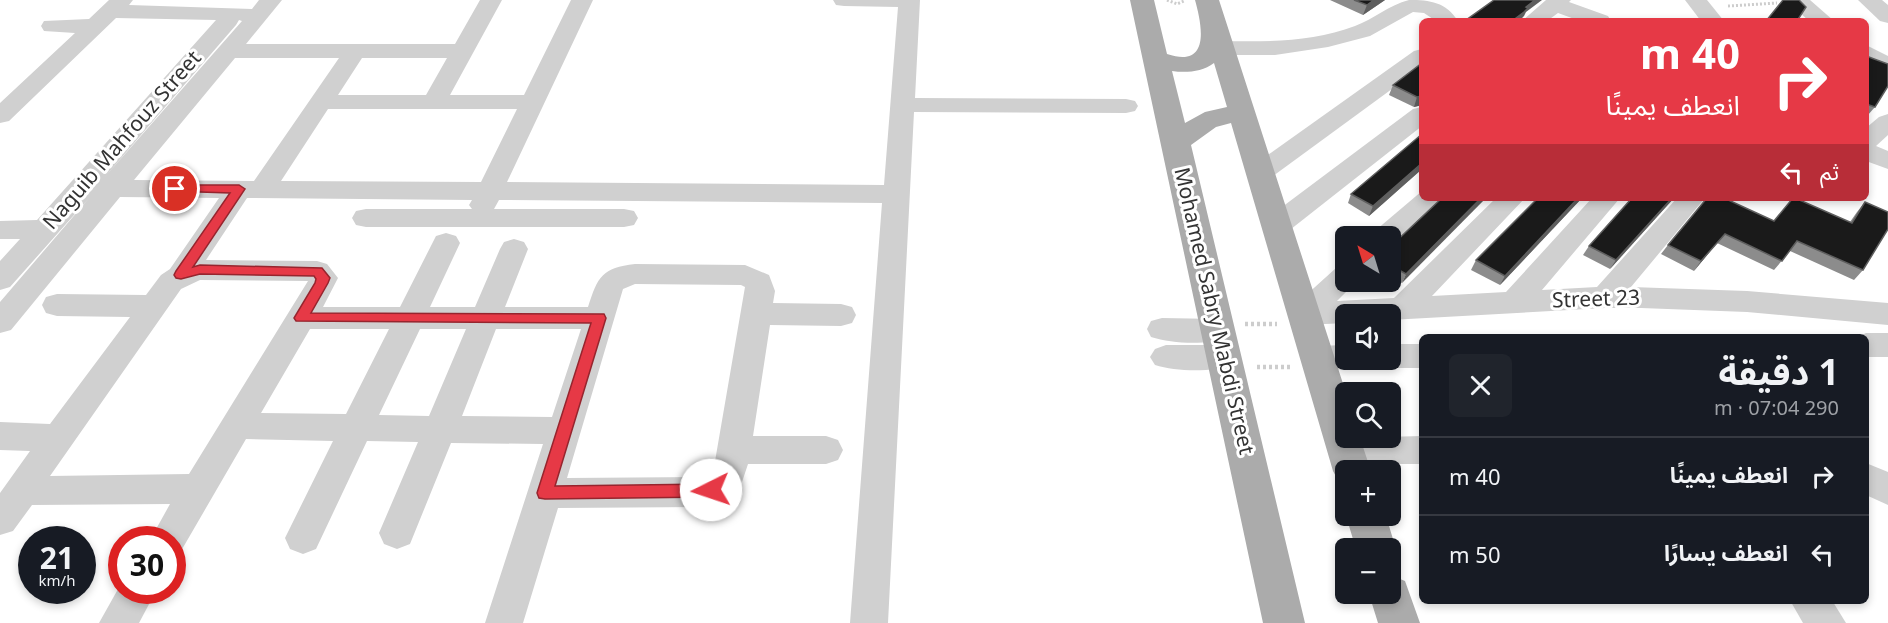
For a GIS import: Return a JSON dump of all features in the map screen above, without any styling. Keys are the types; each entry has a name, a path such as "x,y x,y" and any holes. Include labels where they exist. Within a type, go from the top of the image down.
{"main road":[{"name":"Mohamed Sabry Mabdi Street","path":"1157,2 1156,58 1284,623"},
{"path":"1156,58 1176,64 1197,62 1209,52 1214,25"},
{"path":"1214,25 1306,319 1327,361 1348,460"},
{"path":"1176,143 1214,117 1223,114 1242,116"},
{"path":"1393,604 1399,623"}],"street":[{"path":"434,102 491,0"},
{"path":"476,218 582,0"},
{"path":"844,0 909,1 869,623"},
{"path":"1869,0 1888,16"},
{"path":"1798,1 1819,18"},
{"path":"1537,18 1557,2 1593,18"},
{"path":"1214,25 1274,48 1323,42 1364,30 1406,8 1431,4 1445,18"},
{"path":"52,26 109,12 252,7"},
{"name":"Naguib Mahfouz Street","path":"0,322 228,51 252,7"},
{"name":"Naguib Mahfouz Street","path":"0,280 80,188 252,7"},
{"path":"0,116 109,12"},
{"path":"228,51 462,51"},
{"path":"0,520 152,306 171,282 181,275 320,102 354,51"},
{"path":"1869,54 1888,66"},
{"path":"1260,173 1419,58"},
{"path":"320,102 533,102"},
{"path":"903,105 1126,106"},
{"path":"1276,226 1419,116"},
{"path":"1871,137 1888,161"},
{"path":"80,188 897,194"},
{"path":"1398,226 1425,201"},
{"path":"1402,308 1509,201"},
{"path":"1514,302 1604,201"},
{"path":"1605,297 1689,201"},
{"path":"366,218 624,218"},
{"path":"0,230 43,229"},
{"path":"303,538 446,243"},
{"path":"397,533 514,249"},
{"path":"176,526 323,278 317,271 200,270 181,275"},
{"path":"504,623 610,284 621,276 635,274 751,276 760,286 757,314 730,472 719,486 711,490 545,493"},
{"path":"1306,319 1335,287"},
{"name":"Street 23","path":"1306,319 1402,308 1605,297 1749,301 1888,314"},
{"path":"57,305 152,306"},
{"path":"757,314 841,315"},
{"path":"301,318 599,318"},
{"path":"1164,343 1222,344"},
{"path":"1869,345 1888,345"},
{"path":"1401,356 1419,356"},
{"path":"236,426 564,431"},
{"path":"0,436 58,438"},
{"path":"733,450 826,450"},
{"path":"1355,460 1419,450"},
{"path":"1869,479 1888,490"},
{"path":"27,484 35,491 198,489"},
{"path":"118,623 129,604"},
{"path":"1812,604 1827,623"}],"path":[{"path":"1157,2 1181,3 1184,0"},
{"path":"1748,0 1753,5"},
{"path":"1704,10 1798,1"},
{"path":"1222,344 1306,319"},
{"path":"1222,344 1327,361"}],"building":[{"path":"1354,0 1374,0 1367,5"},
{"path":"1494,0 1535,0 1516,18 1469,18"},
{"path":"1783,0 1799,0 1806,7 1799,18 1768,18"},
{"path":"1869,57 1888,64 1888,86 1875,107 1869,105"},
{"path":"1419,65 1419,97 1393,85"},
{"path":"1419,137 1419,166 1373,206 1351,194"},
{"path":"1439,201 1478,201 1406,274 1401,271 1401,237"},
{"path":"1535,201 1575,201 1505,276 1476,260"},
{"path":"1629,201 1669,201 1616,260 1589,246"},
{"path":"1705,201 1731,201 1774,221 1791,201 1802,201 1852,223 1865,202 1888,212 1888,229 1863,270 1797,241 1782,261 1725,234 1701,261 1668,245"}],"route":[{"path":"175,189 239,189 181,275 200,270 317,271 323,278 322,283 301,318 599,318 545,493 701,492 711,490"}]}
